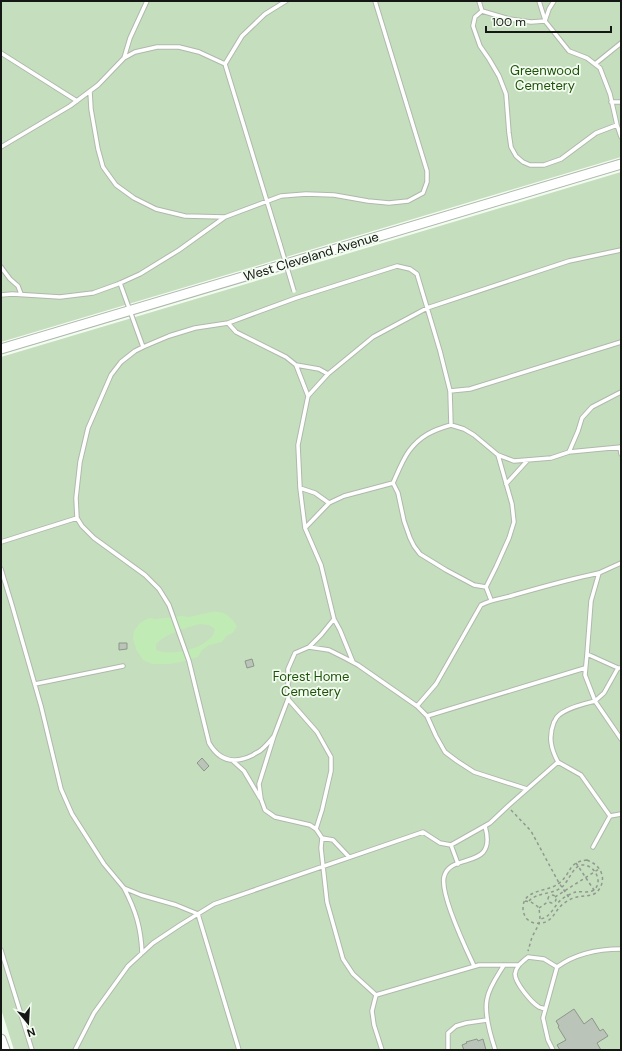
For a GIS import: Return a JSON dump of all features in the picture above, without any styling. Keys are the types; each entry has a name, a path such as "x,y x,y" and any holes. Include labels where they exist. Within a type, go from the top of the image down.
{"street":[{"name":"West Cleveland Avenue","path":"1,349 621,164"},
{"path":"1,1039 4,1050"}],"lane":[{"path":"124,58 130,38 147,1"},
{"path":"225,64 242,36 265,14 286,1"},
{"path":"1,295 21,294 60,297 93,293 120,284 180,250 225,217 281,196 306,194 334,195 389,203 408,201 423,193 427,182 427,171 375,1"},
{"path":"479,1 482,11"},
{"path":"539,1 545,21 569,51 587,58 600,68 610,94 621,137"},
{"path":"545,21 549,9 554,1"},
{"path":"482,11 508,19 531,22 545,21"},
{"path":"482,11 475,17 473,26 480,46 492,64 506,94 511,147 516,156 523,162 530,165 544,165 561,159 596,133 617,125"},
{"path":"595,64 621,43"},
{"path":"1,147 77,101 98,85 124,58 135,52 157,47 179,47 199,52 225,64 296,298"},
{"path":"1,53 77,101"},
{"path":"90,91 91,109 98,149 103,167 116,185 134,198 156,209 185,216 225,217"},
{"path":"612,102 621,102"},
{"path":"353,662 334,619 321,565 305,528 300,488 298,445 308,396 328,374 373,337 427,308 569,261 621,250"},
{"path":"376,995 354,974 343,959 327,902 321,848 322,838 316,829 310,825 275,817 265,810 261,799 244,771 233,761 218,754 209,744 193,675 169,605 159,589 145,575 94,538 82,526 77,518 76,498 79,469 88,428 111,375 121,362 135,351 168,336 194,328 228,323 296,298 397,266 410,269 416,274 440,351 450,391 451,424"},
{"path":"1,267 10,279 18,286 21,294"},
{"path":"120,284 143,347"},
{"path":"228,323 236,332 286,357 296,365 308,396"},
{"path":"450,391 470,389 621,342"},
{"path":"296,365 307,366 328,374"},
{"path":"569,452 582,418 592,407 621,392"},
{"path":"305,528 328,503 344,496 393,483 408,452 421,438 435,430 451,424 474,435 498,455 514,461 551,458 569,452 620,447 621,454"},
{"path":"491,600 486,587 509,538 514,522 512,504 498,455"},
{"path":"506,484 527,460"},
{"path":"393,483 398,493 404,521 410,538 420,554 474,585 486,587"},
{"path":"300,488 315,493 328,503"},
{"path":"1,542 77,518"},
{"path":"417,706 436,684 481,605 491,600 599,573 621,563"},
{"path":"1,569 35,684 61,789 72,814 104,864 124,888 131,900 138,920 142,953"},
{"path":"599,573 592,601 585,675 595,701 621,739"},
{"path":"261,799 259,784 288,698 288,669 294,653 309,647 334,619"},
{"path":"309,647 329,650 353,662 417,706 427,716 445,752 457,761 474,772 527,789"},
{"path":"587,654 620,668 604,693 595,701 571,708 556,717 551,729 550,740 553,752 558,762 581,775 610,816"},
{"path":"35,684 123,666"},
{"path":"427,716 586,668"},
{"path":"288,698 317,732 331,757 331,771 316,829"},
{"path":"233,761 248,757 261,750 274,736"},
{"path":"74,1050 94,1013 128,966 153,943 214,904 423,832 440,844 451,845 485,826 558,762"},
{"path":"610,816 621,814"},
{"path":"593,848 610,816"},
{"path":"474,966 456,927 443,885 446,871 451,867 473,859 484,852 488,842 485,826"},
{"path":"322,838 333,840 349,857"},
{"path":"451,845 458,864"},
{"path":"124,888 198,914"},
{"path":"198,914 239,1050"},
{"path":"553,1050 548,1040 543,1018 557,967 571,959 593,952 621,949"},
{"path":"1,950 32,1050"},
{"path":"545,1009 538,1006 518,984 515,975 518,965 528,957 544,959 557,967"},
{"path":"494,1049 487,1020 487,999 492,986 504,965"},
{"path":"376,995 474,966 518,965"},
{"path":"376,995 372,1011 374,1026 382,1050"},
{"path":"448,1050 448,1033 456,1026 487,1020"}],"path":[{"path":"507,807 531,831 559,883 570,899"},
{"path":"587,860 597,865 602,874 600,889 596,893 592,895 575,897 563,903 548,921 540,924 530,921 524,913 524,901 530,894 540,890 546,890 559,883 564,880 573,865 581,861 587,860"},
{"path":"576,863 596,893"},
{"path":"528,901 534,896 548,893 562,887 580,865 588,865 595,871 598,880 595,888 586,892 574,892 563,898 548,916 540,919"},
{"path":"546,890 550,896 555,897 599,869"},
{"path":"539,908 548,901 550,896"},
{"path":"555,897 556,900 554,902 558,909"},
{"path":"524,901 534,903 539,908 540,912 540,924 532,937 528,950 528,957"},
{"path":"548,901 552,903 554,902"}],"green space":[{"name":"Greenwood Cemetery","path":"1,1 621,1 621,157 1,342"},
{"name":"Forest Home Cemetery","path":"621,172 621,1050 14,1050 1,1009 1,357"}],"shaded area":[{"path":"212,612 220,612 232,619 237,626 233,633 226,636 222,642 209,645 202,650 198,657 169,664 152,664 143,660 137,651 133,639 134,631 140,623 149,618 189,617","holes":["200,624 209,625 215,629 213,634 208,640 195,648 170,653 156,650 156,644 171,634"]}],"building":[{"path":"119,643 127,643 127,649 119,650"},
{"path":"252,659 254,666 247,668 245,661"},
{"path":"202,758 209,766 204,771 197,763"},
{"path":"574,1009 584,1024 592,1018 600,1031 603,1029 608,1036 597,1043 601,1050 560,1050 557,1045 566,1040 556,1021"},
{"path":"477,1039 478,1041 483,1039 486,1050 464,1050 462,1045 467,1043 466,1042"}]}
